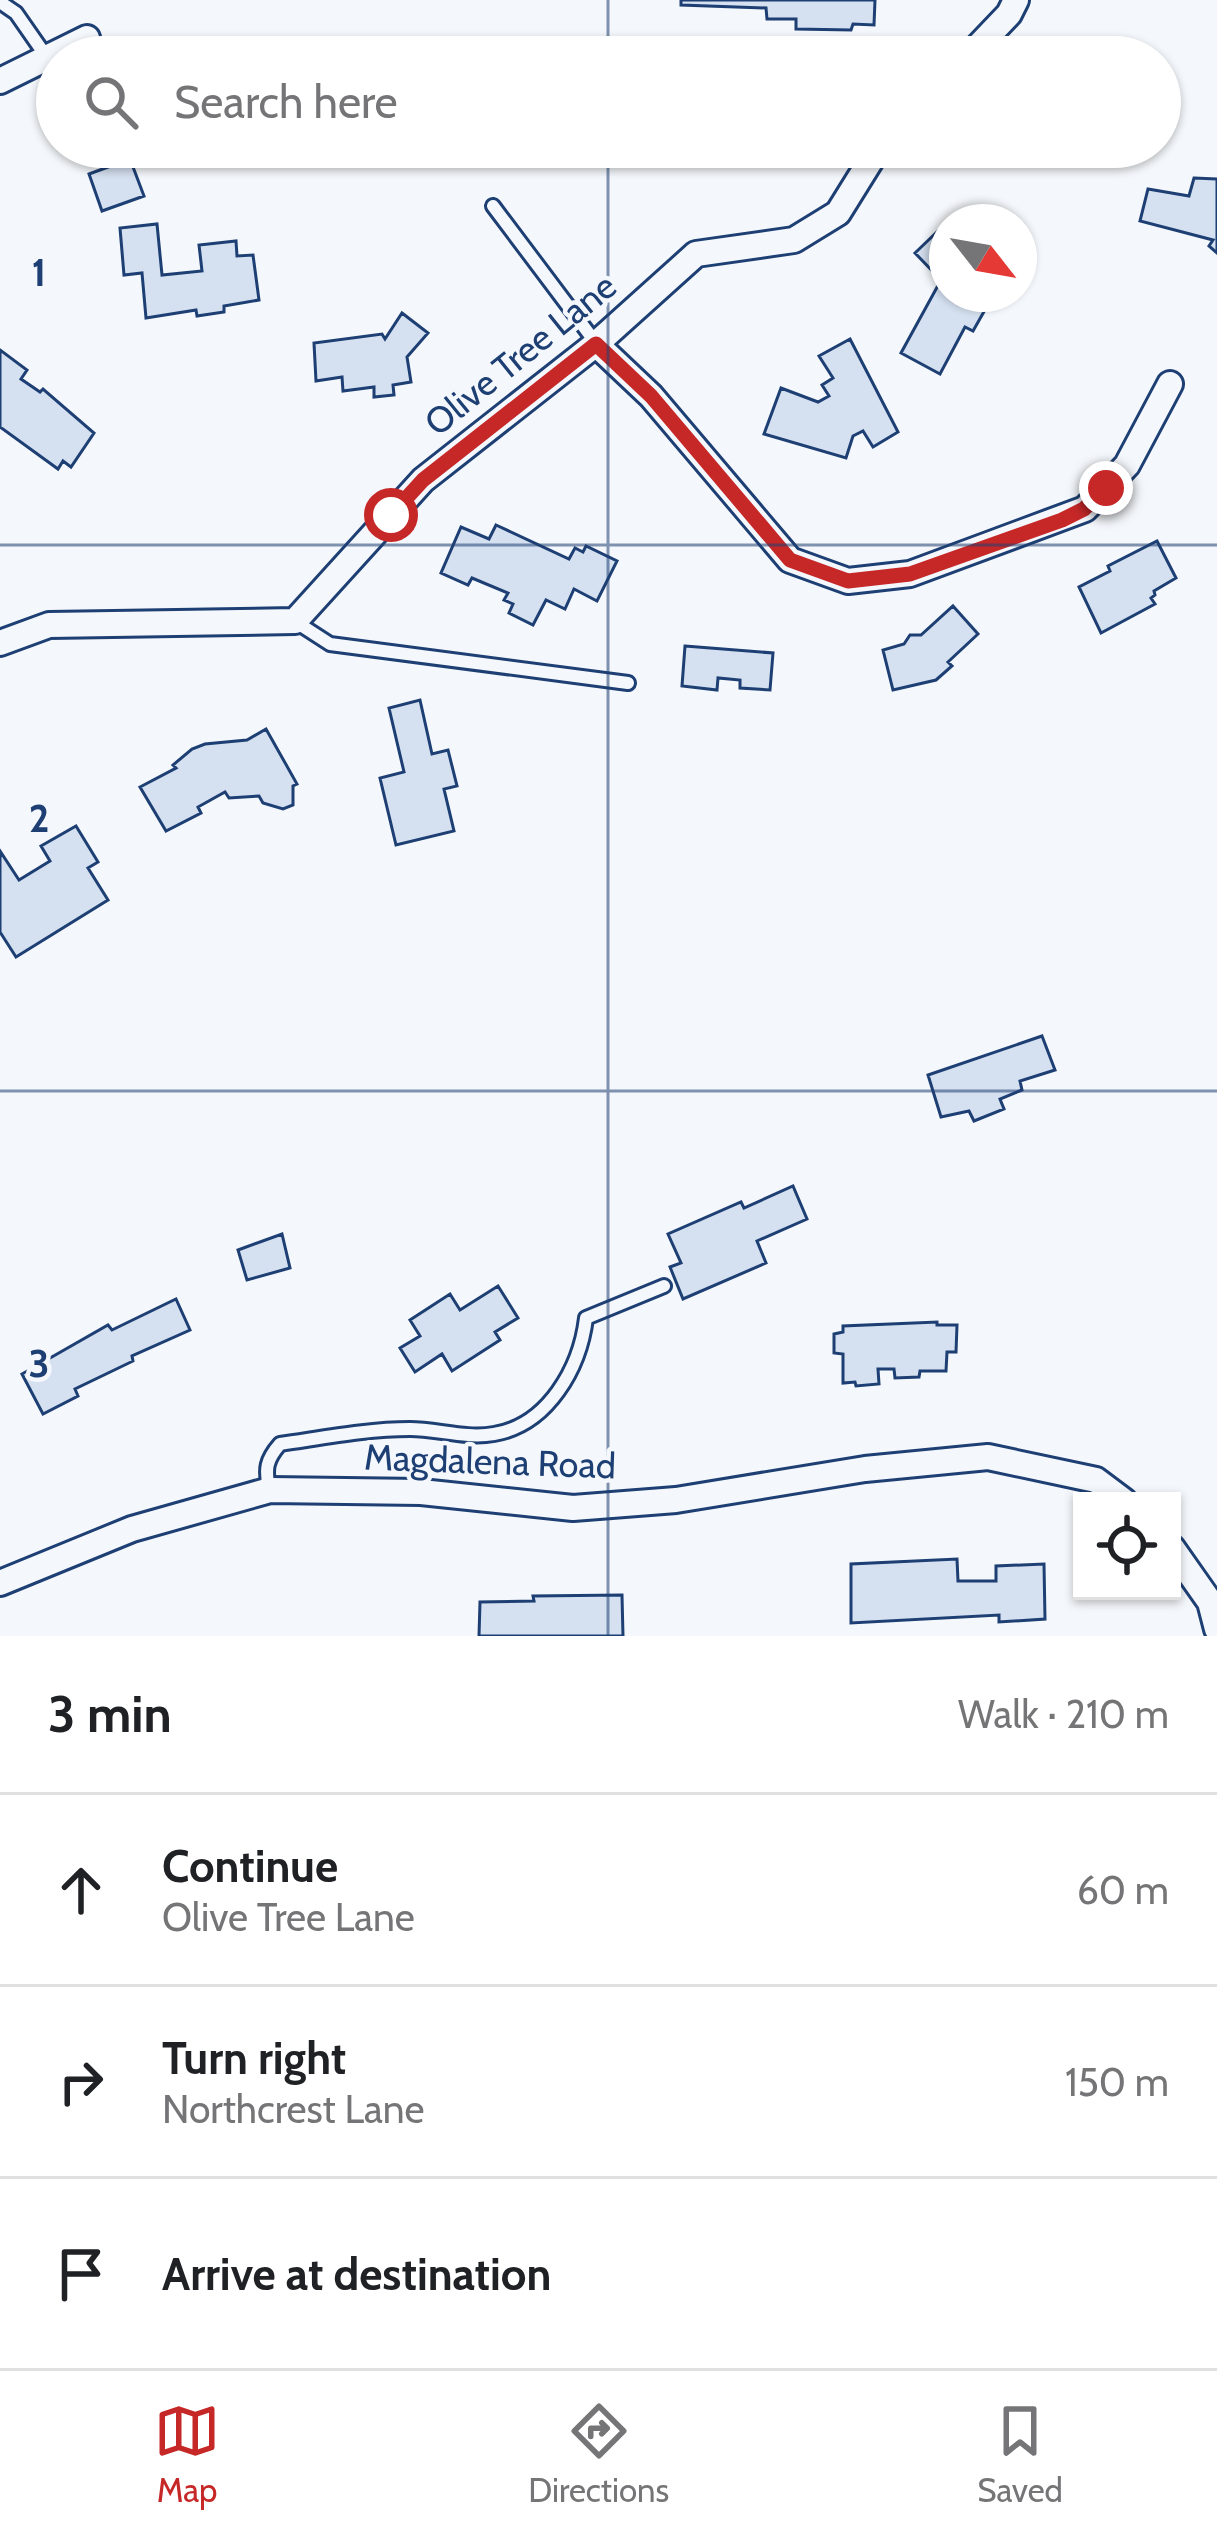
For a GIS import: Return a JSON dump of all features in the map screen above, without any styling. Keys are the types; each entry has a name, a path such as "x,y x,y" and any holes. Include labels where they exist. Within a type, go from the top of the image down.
{"street":[{"path":"988,36 1016,0"},
{"path":"0,81 36,65"},
{"name":"Olive Tree Lane","path":"295,621 423,480 596,344 696,254 794,240 838,213 867,168"},
{"path":"596,344 651,396 790,560 848,581 910,574 1084,509 1127,465 1170,384"},
{"path":"0,643 49,625 295,621"},
{"name":"Magdalena Road","path":"0,1583 132,1529 270,1490 421,1492 572,1508 676,1500 865,1469 988,1457 1096,1480 1112,1492"},
{"path":"1181,1561 1210,1602 1217,1629"}],"lane":[{"path":"0,2 16,13 36,42"},
{"path":"493,206 596,344"},
{"path":"295,621 330,644 628,683"},
{"path":"270,1490 265,1470 280,1444 411,1429 472,1435 514,1428 552,1400 578,1353 586,1318 664,1286"}],"building":[{"path":"681,0 875,0 874,25 853,24 851,30 796,29 796,19 767,19 766,8 681,5"},
{"path":"105,168 133,168 144,196 102,211 89,174"},
{"path":"1194,178 1217,179 1217,253 1209,246 1213,240 1140,221 1148,189 1189,196"},
{"path":"157,224 162,275 202,271 199,245 236,241 237,256 253,255 259,300 224,306 224,312 197,316 196,310 146,318 142,273 124,275 120,228"},
{"path":"929,240 929,268 915,253"},
{"path":"929,302 929,312 984,312 973,331 965,327 940,374 901,353"},
{"path":"402,313 428,333 407,357 411,382 393,385 394,395 374,397 374,387 343,391 342,377 316,381 314,343 382,334 385,339"},
{"path":"850,339 898,432 873,447 863,431 853,436 846,458 764,434 781,388 818,402 829,396 822,385 833,378 819,356"},
{"path":"0,350 27,370 21,379 40,392 43,389 94,433 71,467 63,461 58,469 0,427"},
{"path":"496,525 569,559 575,548 583,552 586,546 617,561 597,601 574,589 565,609 546,600 533,625 509,613 513,604 504,600 508,593 472,578 468,585 441,573 461,527 489,539"},
{"path":"1157,541 1176,578 1154,591 1155,604 1101,633 1079,587"},
{"path":"953,606 978,634 936,680 893,690 883,650 904,644 910,635 921,635"},
{"path":"685,646 773,653 770,690 740,688 740,680 718,678 717,690 682,686"},
{"path":"420,700 432,754 448,750 457,786 444,789 454,831 396,845 380,778 404,772 389,708"},
{"path":"266,729 297,784 293,805 283,809 263,803 259,796 229,798 225,792 198,807 201,813 166,831 140,787 176,768 173,765 192,749 247,740"},
{"path":"76,826 98,862 88,868 108,900 16,957 0,932 0,851 19,880 50,861 41,846"},
{"path":"1042,1036 1055,1070 1020,1081 1022,1090 1000,1099 1004,1109 974,1121 969,1111 941,1117 928,1075"},
{"path":"793,1186 807,1219 757,1241 766,1263 683,1299 670,1267 681,1263 668,1234 741,1202 744,1208"},
{"path":"282,1234 290,1268 247,1280 238,1250"},
{"path":"498,1286 518,1318 495,1332 500,1340 452,1371 442,1354 415,1372 400,1348 420,1336 410,1320 450,1294 460,1310"},
{"path":"176,1299 190,1330 132,1356 133,1361 75,1389 78,1396 43,1414 22,1374 108,1325 112,1330"},
{"path":"957,1325 956,1352 947,1352 946,1371 895,1378 894,1369 878,1369 879,1384 843,1383 843,1354 834,1353 834,1334 843,1332 843,1326"},
{"path":"957,1559 958,1581 996,1581 996,1566 1044,1564 1045,1619 999,1622 999,1615 851,1623 851,1564"},
{"path":"622,1595 623,1636 479,1636 480,1602"}],"route":[{"path":"391,515 423,480 596,344 651,396 790,560 848,581 910,574 1062,520 1084,509 1106,488"}]}
